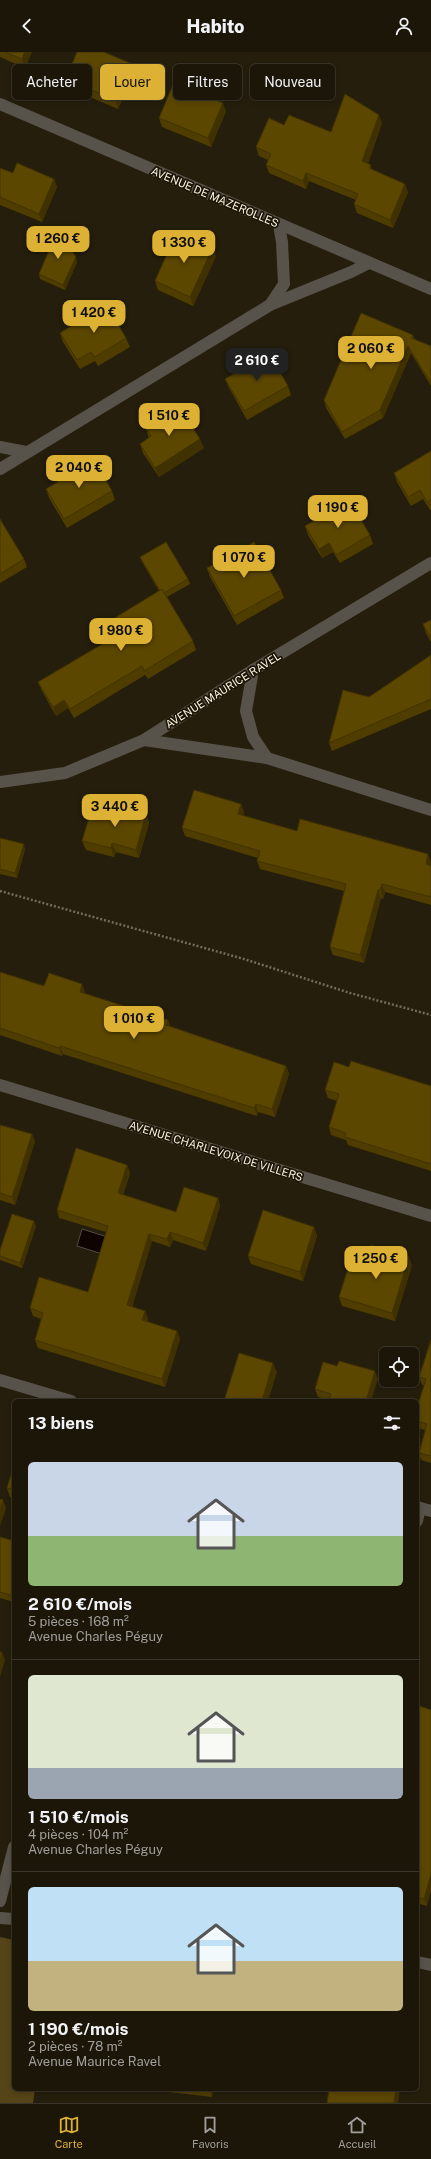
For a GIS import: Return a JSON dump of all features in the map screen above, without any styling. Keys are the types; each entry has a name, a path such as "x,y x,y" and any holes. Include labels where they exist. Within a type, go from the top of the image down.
{"street":[{"name":"AVENUE DE MAZEROLLES","path":"0,104 431,289"},
{"path":"270,305 284,284 282,242 279,224"},
{"path":"0,469 270,305 351,272 369,263"},
{"path":"0,447 26,452"},
{"name":"AVENUE MAURICE RAVEL","path":"0,782 65,773 144,740 253,670 431,563"},
{"path":"253,670 246,711 253,737 267,758"},
{"path":"144,740 267,758 431,810"},
{"name":"AVENUE CHARLEVOIX DE VILLERS","path":"0,1085 431,1216"},
{"path":"0,1380 64,1399"},
{"path":"0,1901 12,1855"},
{"path":"0,1918 12,1919"},
{"path":"419,1962 431,1965"}],"path":[{"path":"0,891 244,959 350,993 431,1015"}],"shaded area":[{"path":"82,1229 117,1240 112,1257 77,1246"},
{"path":"0,1937 12,1940 12,2091 35,2091 33,2103 0,2103"}],"building":[{"path":"5,52 25,52 22,59"},
{"path":"77,52 104,52 130,63 100,64 100,94 92,90 92,64 72,64"},
{"path":"173,84 173,100 216,100 223,103 208,138 159,118"},
{"path":"345,94 379,115 362,161 371,165 369,168 405,184 390,220 354,204 358,194 306,173 303,181 266,165 271,154 256,147 269,118 284,125 289,115 331,132"},
{"path":"17,163 54,179 39,214 0,197 0,168 13,173"},
{"path":"58,229 76,257 63,285 39,274"},
{"path":"177,231 213,247 190,297 155,281"},
{"path":"106,304 126,338 95,357 91,352 77,360 60,333"},
{"path":"361,313 413,335 411,338 431,346 431,383 408,346 380,410 342,432 324,400"},
{"path":"269,353 288,386 244,411 225,379"},
{"path":"179,406 200,439 155,468 140,444 151,436 145,427"},
{"path":"431,451 431,499 427,502 420,490 408,497 394,473"},
{"path":"93,458 112,491 64,519 46,489 58,482 56,480"},
{"path":"349,500 370,535 336,555 329,543 319,549 305,526"},
{"path":"0,519 24,559 0,574"},
{"path":"166,542 188,579 164,593 162,589 160,591 140,557"},
{"path":"254,542 281,590 234,616 207,568"},
{"path":"162,589 193,641 144,671 142,666 70,709 64,700 53,707 38,682 121,633 113,619"},
{"path":"431,620 431,638 423,624"},
{"path":"431,655 431,699 329,743 343,690 369,697"},
{"path":"194,790 241,804 238,814 297,831 300,819 428,854 426,864 431,866 431,897 382,884 380,890 378,890 360,955 330,947 346,884 257,861 260,851 182,828"},
{"path":"108,804 146,814 136,850 112,843 111,848 82,841 91,811 105,814"},
{"path":"0,838 24,844 15,873 0,869"},
{"path":"0,972 44,986 49,973 82,984 80,992 168,1020 166,1025 286,1066 272,1109 256,1104 254,1108 60,1046 59,1048 0,1028"},
{"path":"351,1061 431,1086 431,1164 345,1137 346,1133 329,1127 339,1094 325,1090 334,1062 349,1067"},
{"path":"0,1125 32,1134 12,1197 0,1193"},
{"path":"76,1148 127,1165 118,1193 176,1212 184,1187 218,1198 203,1243 170,1232 167,1239 149,1234 127,1305 145,1311 142,1320 177,1331 162,1379 35,1340 43,1313 30,1308 39,1277 88,1292 108,1226 57,1210"},
{"path":"263,1210 314,1227 300,1272 248,1256"},
{"path":"12,1214 34,1221 20,1263 0,1256 0,1250"},
{"path":"371,1245 409,1257 392,1313 339,1297 349,1265 364,1270"},
{"path":"431,1340 431,1456 419,1453 427,1424 419,1422 419,1402 426,1379 419,1377"},
{"path":"239,1353 273,1363 263,1399 225,1399"},
{"path":"339,1361 375,1371 367,1399 329,1399 331,1394 315,1389 323,1362 337,1366"},
{"path":"12,1472 12,1489 7,1488"},
{"path":"0,1499 3,1500 0,1510"},
{"path":"0,1537 12,1540 12,1595 0,1592"},
{"path":"419,1706 431,1710 431,1874 424,1899 419,1898"},
{"path":"329,2091 396,2091 394,2103 327,2103"}]}
